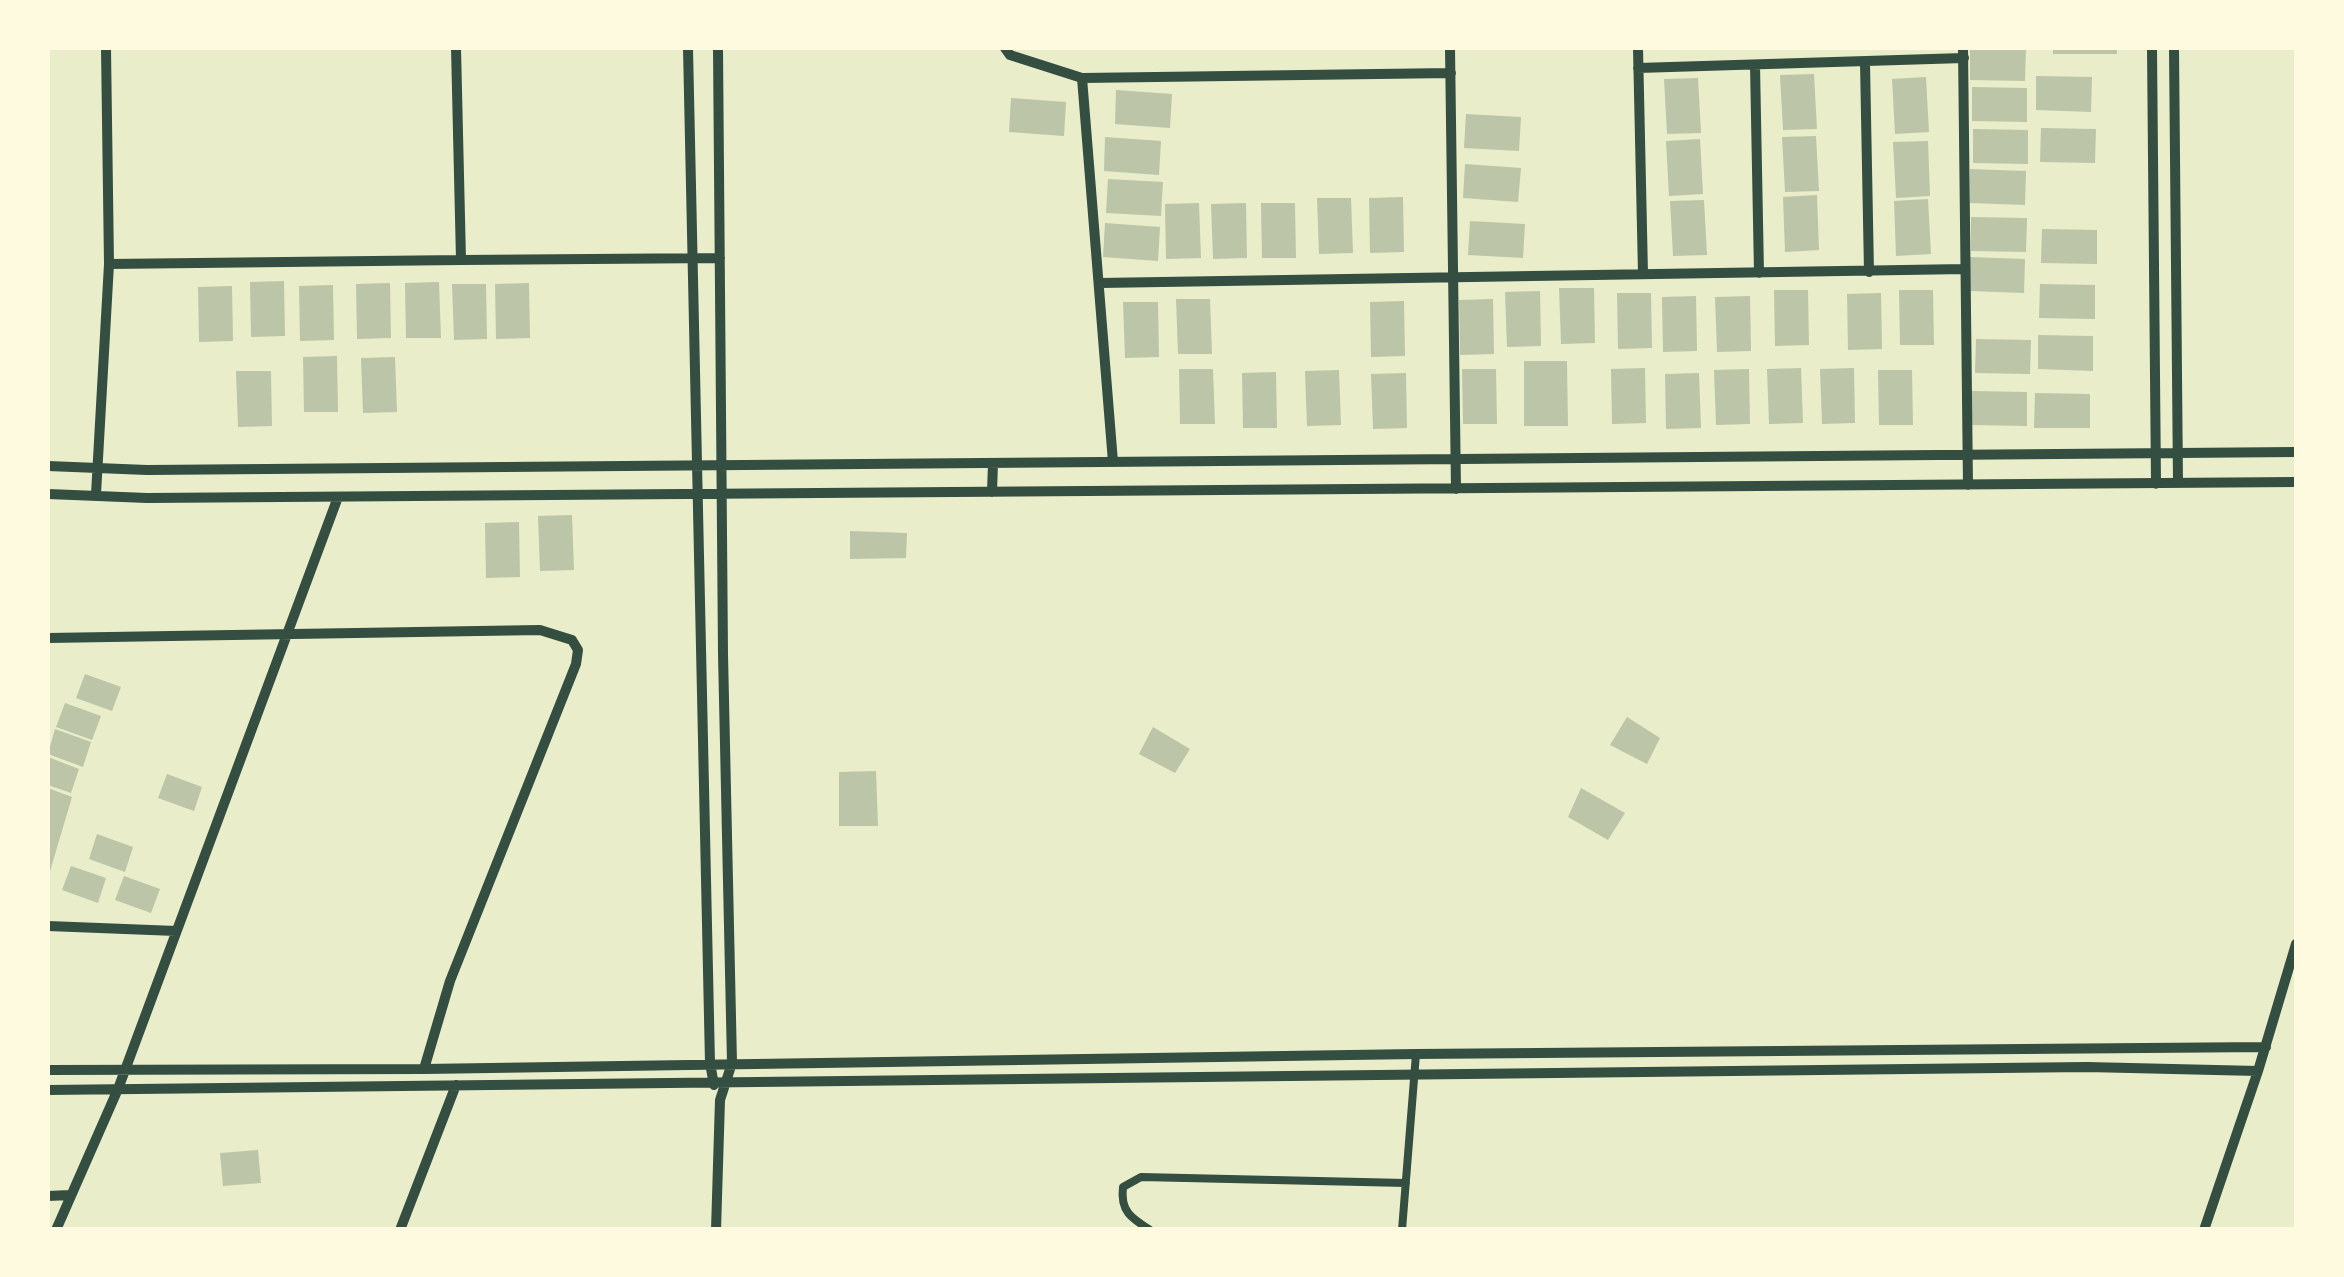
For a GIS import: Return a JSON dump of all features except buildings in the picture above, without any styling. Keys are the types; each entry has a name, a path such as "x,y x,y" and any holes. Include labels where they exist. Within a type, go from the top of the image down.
{"street":[{"path":"96,494 109,264 106,48"},
{"path":"456,48 461,260"},
{"path":"688,48 710,1063 719,1082 720,1100 716,1230"},
{"path":"718,48 732,1062 719,1082"},
{"path":"1005,48 1010,55 1082,78 1451,73"},
{"path":"1450,48 1456,489"},
{"path":"1638,48 1644,274"},
{"path":"2152,48 2156,484"},
{"path":"2174,48 2178,483"},
{"path":"1638,68 1865,62 1964,53 1968,486"},
{"path":"1865,62 1869,272"},
{"path":"1755,65 1759,273"},
{"path":"1082,78 1112,462"},
{"path":"109,264 720,258"},
{"path":"1100,283 1966,268"},
{"path":"48,466 147,470 2296,452"},
{"path":"992,492 993,463"},
{"path":"48,494 338,497 2296,482"},
{"path":"56,1230 118,1089 338,497"},
{"path":"48,638 540,630 572,640 578,650 576,664 450,981 424,1069"},
{"path":"48,926 176,931"},
{"path":"2204,1230 2296,944"},
{"path":"48,1070 2266,1047"},
{"path":"48,1090 2087,1067 2258,1070"},
{"path":"400,1230 456,1085"},
{"path":"48,1196 70,1195"}],"lane":[{"path":"1402,1230 1416,1054"},
{"path":"1150,1230 1130,1218 1122,1201 1124,1187 1141,1177 1406,1183"}]}
